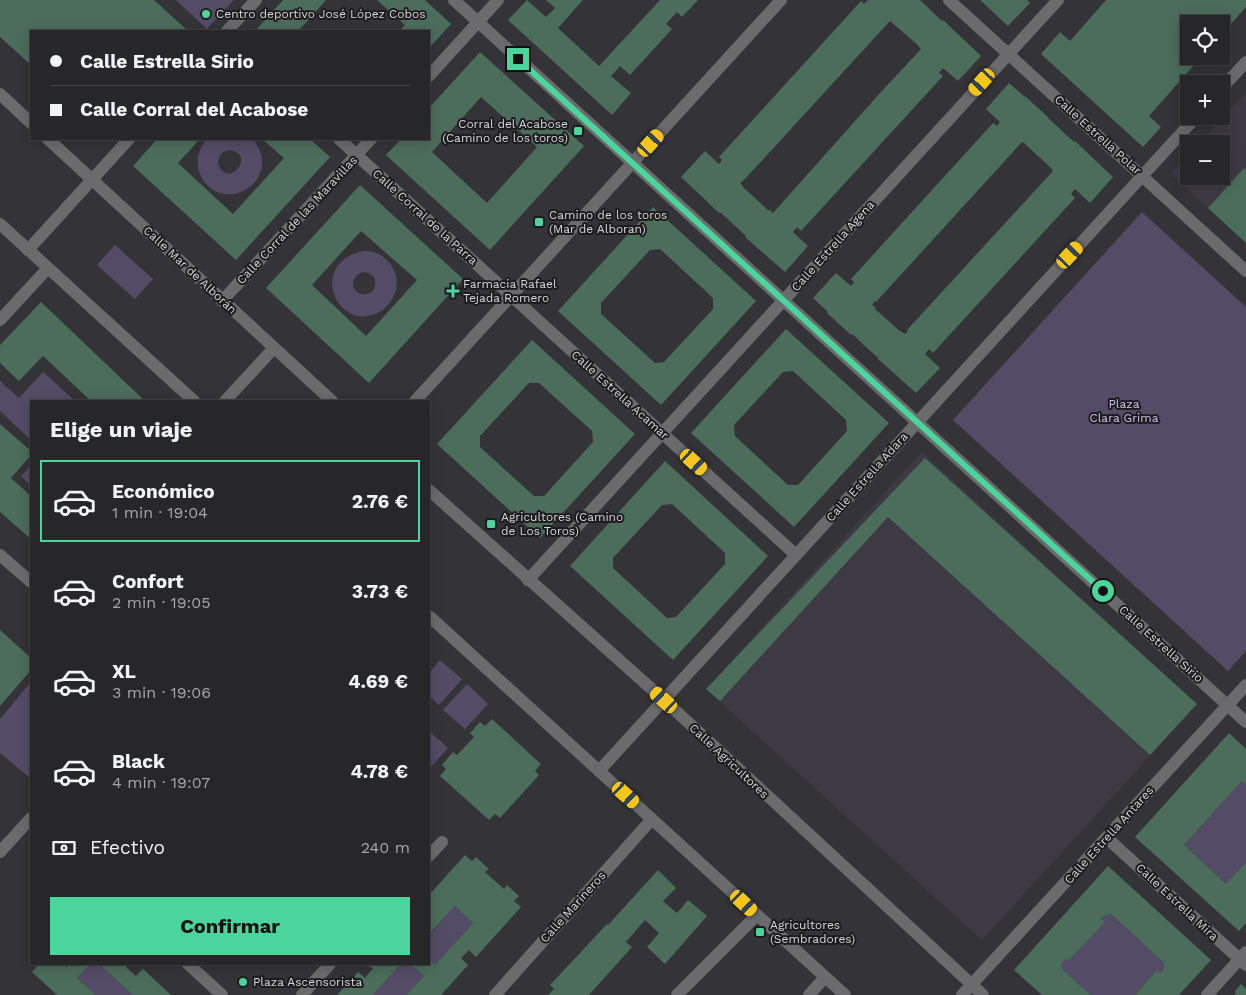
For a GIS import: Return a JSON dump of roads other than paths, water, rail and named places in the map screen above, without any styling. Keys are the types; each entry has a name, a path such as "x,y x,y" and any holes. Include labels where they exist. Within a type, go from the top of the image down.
{"street":[{"path":"228,30 256,0"},
{"name":"Calle Estrella Sirio","path":"454,0 1246,722"},
{"path":"430,75 498,0"},
{"path":"416,400 781,0"},
{"name":"Calle Estrella Polar","path":"949,0 1246,271"},
{"name":"Calle Estrella Agena","path":"528,580 1058,0"},
{"path":"1230,79 1246,62"},
{"path":"0,94 30,122"},
{"name":"Calle Estrella Adara","path":"599,771 1189,125"},
{"name":"Calle Mar de Alborán","path":"49,140 331,400"},
{"path":"28,250 128,140"},
{"name":"Calle Corral de la Parra","path":"340,140 511,296"},
{"name":"Calle Corral de las Maravillas","path":"222,301 370,140"},
{"path":"0,224 193,400"},
{"path":"0,320 48,268"},
{"name":"Calle Estrella Acamar","path":"511,296 796,555"},
{"path":"225,400 274,348"},
{"name":"Calle Agricultores","path":"430,491 664,700 983,995"},
{"path":"0,555 30,581"},
{"path":"430,617 845,995"},
{"name":"Calle Estrella Antares","path":"962,995 1246,685"},
{"path":"0,852 30,819"},
{"name":"Calle Marineros","path":"495,995 652,819"},
{"name":"Calle Estrella Mira","path":"1107,838 1244,959"},
{"path":"430,855 442,842"},
{"path":"677,995 757,915"},
{"path":"1207,995 1244,959"},
{"path":"189,965 222,995"},
{"path":"302,995 329,965"},
{"path":"809,995 824,977"}],"place":[{"name":"Centro deportivo José López Cobos","path":"206,14"},
{"name":"Corral del Acabose (Camino de los toros)","path":"578,131"},
{"name":"Camino de los toros (Mar de Alboran)","path":"539,222"},
{"name":"Farmacia Rafael Tejada Romero","path":"453,291"},
{"name":"Agricultores (Camino de Los Toros)","path":"491,524"},
{"name":"Agricultores (Sembradores)","path":"760,932"},
{"name":"Plaza Ascensorista","path":"243,982"}],"park label":[{"name":"Plaza Clara Grima","path":"1124,411"}]}
